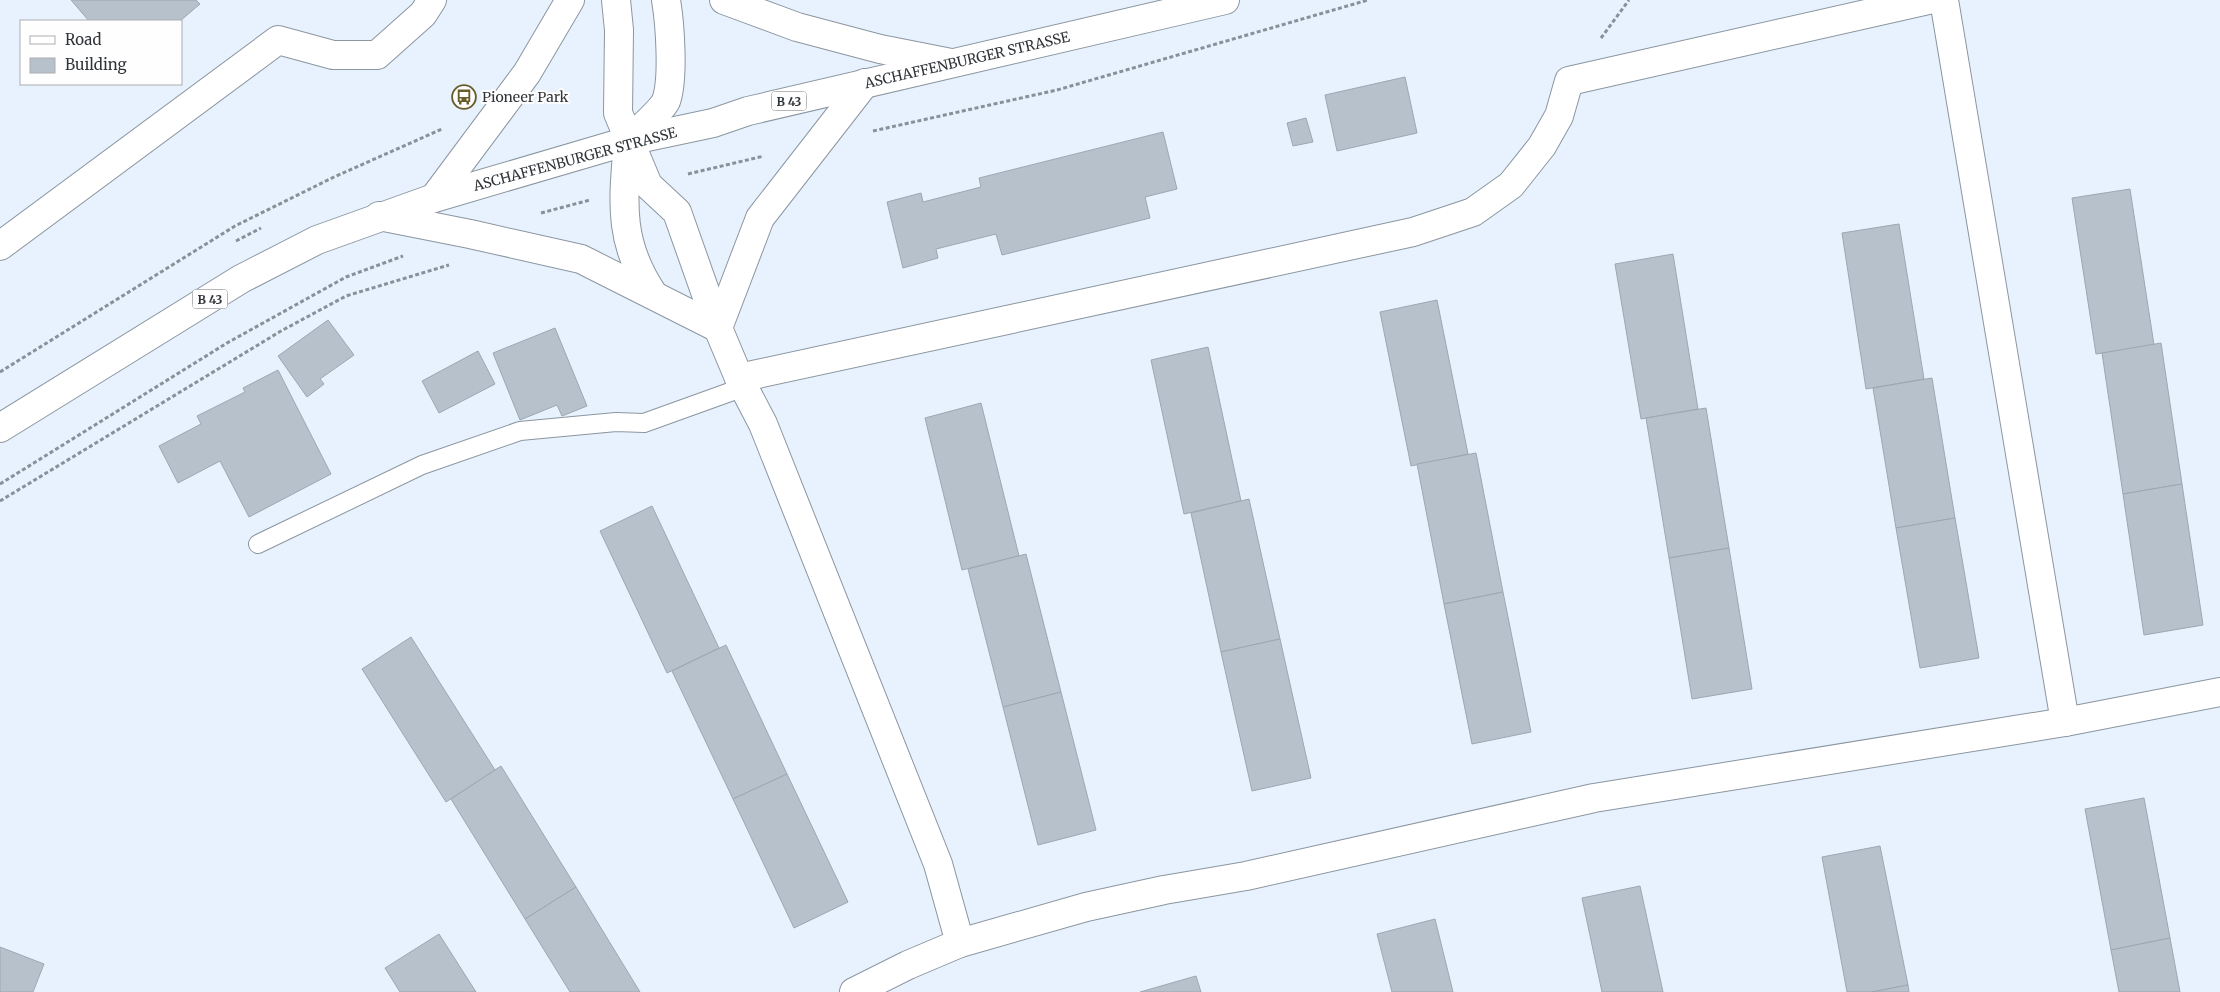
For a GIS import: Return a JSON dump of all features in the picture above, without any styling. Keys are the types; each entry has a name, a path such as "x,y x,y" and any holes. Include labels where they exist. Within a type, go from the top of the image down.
{"street":[{"path":"0,246 278,40 333,55 377,55 423,14 432,0"},
{"path":"434,198 527,72 570,0"},
{"path":"616,0 619,30 618,113 628,141 648,185 677,212 718,328 741,383 763,424 938,864 960,943"},
{"path":"653,294 640,275 626,236 624,191 628,141 665,102 670,73 670,23 666,0"},
{"path":"724,0 797,27 880,49 951,63"},
{"name":"ASCHAFFENBURGER STRASSE","path":"0,428 241,279 317,240 378,216 628,141 713,123 748,111 864,83 1225,0"},
{"path":"741,383 1413,232 1473,212 1511,185 1542,146 1559,116 1569,81 1928,0"},
{"path":"1944,0 2066,722"},
{"path":"718,328 760,218 864,83"},
{"path":"378,216 581,259 718,328"},
{"path":"854,992 908,965 960,943 1164,890 1246,876 1594,798 2066,722 2220,692"}],"lane":[{"path":"258,544 422,466 520,431 616,422 644,423 741,383"}],"path":[{"path":"0,372 235,226 334,177 448,126"},
{"path":"0,502 281,331 346,296 455,263"}],"building":[{"path":"71,0 196,0 200,4 181,20 88,20"},
{"path":"1405,77 1417,133 1337,151 1325,95"},
{"path":"1306,118 1313,142 1293,146 1287,123"},
{"path":"1163,132 1177,189 1145,197 1150,218 1002,255 996,234 936,249 938,258 903,268 887,202 921,193 923,202 981,187 979,178"},
{"path":"2130,189 2154,345 2096,354 2072,198"},
{"path":"1899,224 1924,379 1866,389 1842,233"},
{"path":"1673,254 1698,409 1641,419 1615,264"},
{"path":"1437,300 1468,454 1411,466 1380,312"},
{"path":"328,320 354,355 320,379 324,384 307,397 278,356"},
{"path":"555,328 587,406 562,416 557,405 520,420 493,353"},
{"path":"2161,343 2182,484 2123,494 2102,353"},
{"path":"1208,347 1241,501 1184,514 1151,360"},
{"path":"478,351 495,384 439,413 422,381"},
{"path":"278,370 331,474 249,517 220,461 178,483 159,446 201,424 197,416 245,392 243,388"},
{"path":"1932,378 1955,518 1896,528 1873,388"},
{"path":"981,403 1019,556 962,570 925,418"},
{"path":"1706,408 1729,548 1669,558 1646,418"},
{"path":"1476,453 1503,592 1444,604 1417,464"},
{"path":"2182,484 2203,625 2144,635 2123,494"},
{"path":"1249,499 1280,639 1221,652 1191,513"},
{"path":"652,506 719,648 667,673 600,531"},
{"path":"1955,518 1979,658 1920,668 1896,528"},
{"path":"1729,548 1752,689 1692,699 1669,558"},
{"path":"1026,554 1061,692 1003,707 968,569"},
{"path":"1503,592 1531,732 1472,744 1444,604"},
{"path":"411,637 495,770 446,802 362,669"},
{"path":"1280,639 1311,778 1252,791 1221,652"},
{"path":"726,645 787,774 733,799 672,671"},
{"path":"1061,692 1096,830 1038,845 1003,707"},
{"path":"501,766 576,887 525,919 451,799"},
{"path":"787,774 848,902 794,928 733,799"},
{"path":"2144,798 2170,938 2111,950 2085,809"},
{"path":"1880,846 1908,985 1872,992 1847,992 1822,857"},
{"path":"1640,886 1663,992 1602,992 1582,898"},
{"path":"576,887 640,992 570,992 525,919"},
{"path":"1435,919 1453,992 1392,992 1377,934"},
{"path":"439,934 476,992 400,992 385,968"},
{"path":"2170,938 2180,992 2119,992 2111,950"},
{"path":"0,947 44,964 33,992 0,992"},
{"path":"1196,976 1201,992 1140,992"},
{"path":"1908,985 1909,992 1872,992"}],"place":[{"name":"Pioneer Park","path":"464,97"}]}
